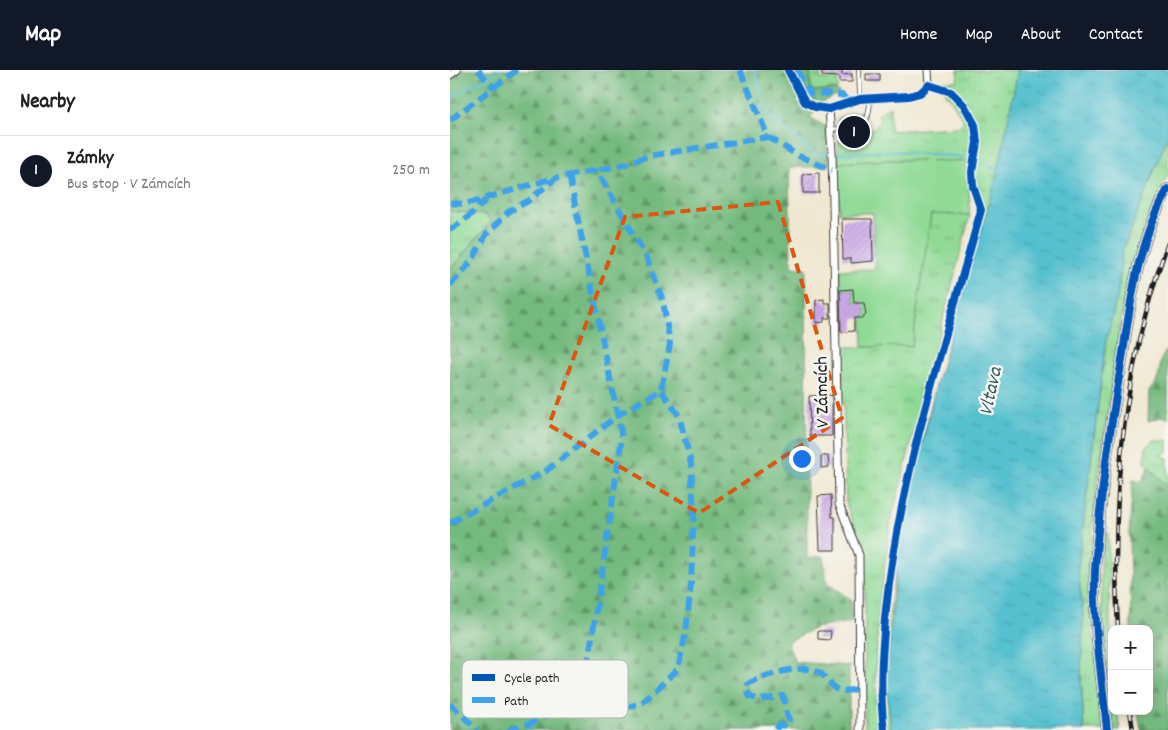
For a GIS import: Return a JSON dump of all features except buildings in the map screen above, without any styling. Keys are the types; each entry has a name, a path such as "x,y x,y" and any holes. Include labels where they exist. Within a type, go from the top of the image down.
{"main road":[{"path":"1107,730 1099,650 1095,573 1101,508 1131,300 1154,212 1168,189"}],"street":[{"path":"450,75 458,70"},
{"path":"788,70 805,102 814,106 828,108 860,99 909,96 920,93 929,86 928,70"},
{"name":"V Zámcích","path":"828,108 832,154 839,504 859,555 860,730"}],"lane":[{"path":"859,70 860,99"},
{"path":"830,129 858,126 866,122 870,115 870,98"}],"highlighted area":[{"path":"778,202 842,418 699,513 549,425 625,217"}],"green space":[{"path":"450,70 810,70 811,91 835,90 840,93 824,101 810,117 826,127 828,166 789,168 791,267 806,268 807,558 823,556 827,583 851,600 852,622 815,628 787,642 795,662 849,666 849,730 450,730 450,269 491,222 486,215 450,211"},
{"path":"810,70 820,70 820,79 837,78 838,88 835,90 811,91"},
{"path":"958,70 1018,70 998,171 946,351 982,220 982,211 975,186 974,173 977,135 970,114 962,100 959,102 968,116 973,130 970,161 890,160 838,163 838,141 856,139 866,134 880,121 878,115 890,106 890,131 958,127 964,121 948,96 946,96 944,89 934,81 957,81"},
{"path":"864,111 866,115 860,122 837,123 839,118"},
{"path":"1168,136 1168,175 1143,230 1124,299 1094,507 1089,586 1103,730 1084,730 1081,676 1083,616 1078,567 1106,341 1118,293 1122,252"},
{"path":"890,160 966,161 969,215 931,214 912,346 863,347 862,318 866,314 863,303 854,303 853,289 840,290 840,270 875,269 873,213 839,213 838,163"},
{"path":"450,211 486,215 491,222 450,269"},
{"path":"931,213 970,215 891,521 876,652 878,730 865,730 865,556 846,503 842,347 912,346"},
{"path":"946,351 931,407 934,393"},
{"path":"1166,351 1168,351 1168,419 1161,417 1148,421 1149,391 1157,380 1161,361"},
{"path":"931,407 897,560 887,669 891,730 886,730 882,696 882,673 902,512"},
{"path":"1155,440 1168,441 1168,451 1160,455 1168,458 1168,487 1145,462 1146,446"},
{"path":"1149,467 1168,487 1168,730 1141,730 1139,715 1153,715 1153,625 1131,625 1129,533 1133,480 1142,482"},
{"path":"1103,532 1108,533 1110,625 1108,625 1108,688 1102,606 1101,557"},
{"path":"1111,715 1118,715 1120,730 1112,730"}],"water":[{"name":"Vltava","path":"1018,70 1168,70 1168,136 1122,252 1118,293 1106,341 1078,567 1083,616 1081,676 1084,730 891,730 887,669 897,560 903,528 934,393 998,171"}],"waterway":[{"path":"450,98 500,70"},
{"path":"755,70 765,108 771,117 816,155 888,151 966,157"},
{"path":"987,165 1000,171"}],"railway":[{"path":"1118,625 1117,531 1124,433 1140,336 1168,243"},
{"path":"1131,715 1133,730"}],"marked path":[{"path":"478,70 494,88"},
{"path":"450,120 517,70"},
{"path":"740,70 768,137 799,156 832,170"},
{"path":"797,70 809,93 842,95 849,102"},
{"path":"450,285 472,261 486,235 508,212 528,201 556,178 623,165 648,156 768,137"},
{"path":"450,523 546,471 618,415 661,390 670,344 663,301 647,258 596,169"},
{"path":"569,175 622,437 589,660"},
{"path":"450,203 465,204 551,179"},
{"path":"450,230 468,217 486,200"},
{"path":"628,707 642,703 678,669 686,632 691,584 694,513 691,463 679,416 661,390"},
{"path":"776,730 779,725 786,726 789,720 783,696 761,700 750,697 747,690 748,684 780,672 806,669 820,673 835,689 848,691 859,688"},
{"path":"450,704 462,715"},
{"path":"465,718 478,730"},
{"path":"508,730 532,723 541,718"}],"cycle path":[{"path":"788,70 805,102 815,107 829,109 860,99 909,96 920,93 929,85"},
{"path":"884,730 881,685 883,639 893,558 902,508 925,408 981,210 973,186 972,172 977,142 975,125 964,105 951,92 929,85"},
{"path":"1107,730 1095,591 1102,489 1133,289 1150,227 1168,189"}],"place":[{"name":"Zámky","path":"854,132"}]}
